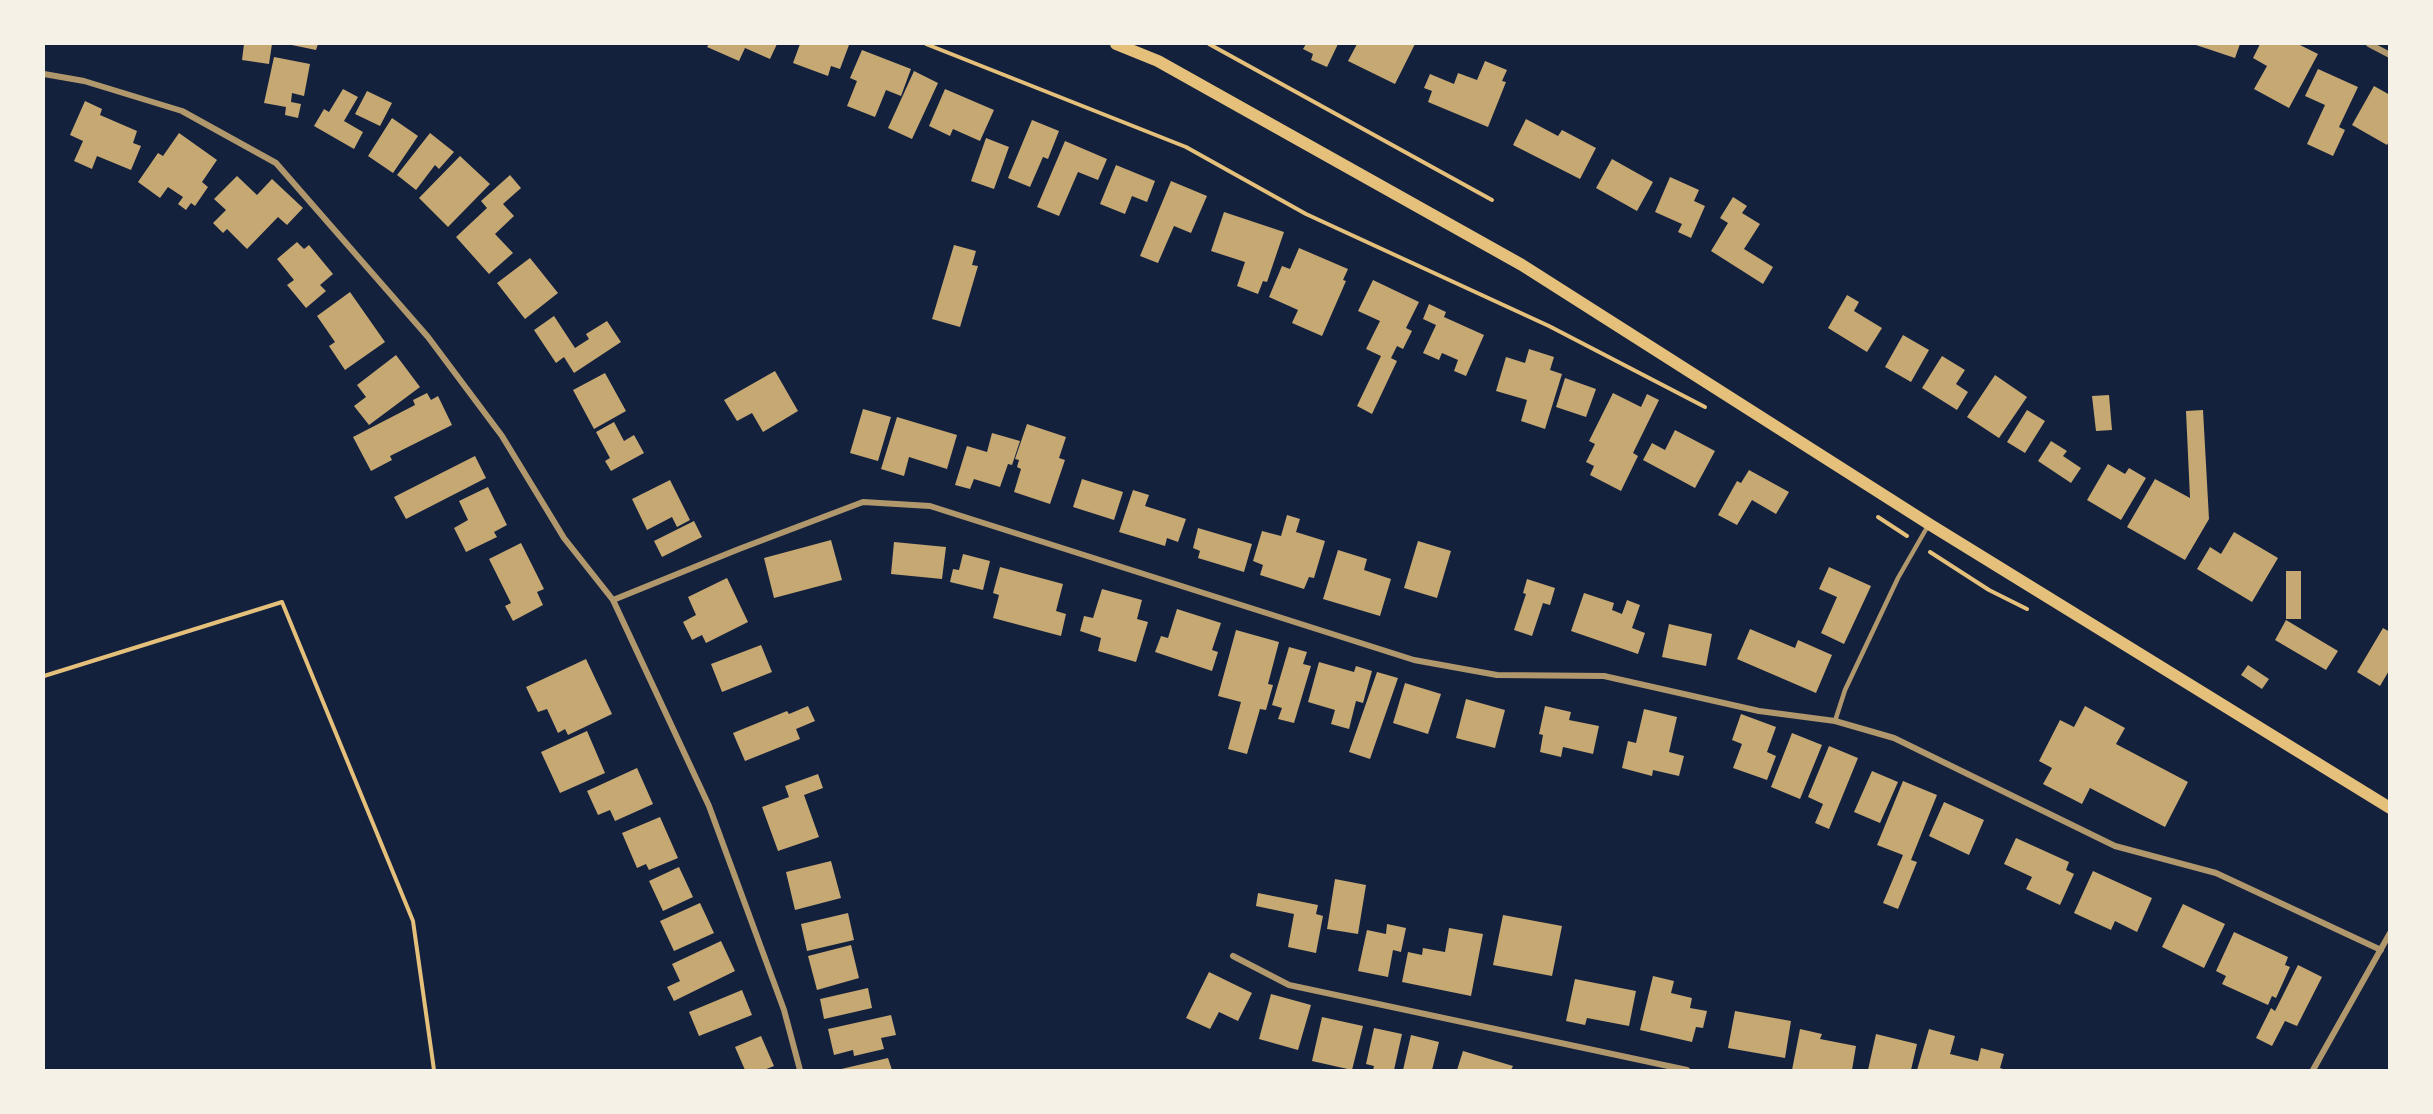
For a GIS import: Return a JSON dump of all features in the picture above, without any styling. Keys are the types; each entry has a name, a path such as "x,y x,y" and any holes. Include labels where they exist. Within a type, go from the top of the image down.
{"main road":[{"path":"1116,44 1158,61 1522,265 1929,524 2390,808"}],"street":[{"path":"2369,44 2390,56"},
{"path":"44,74 84,81 182,111 276,163 428,337 502,436 564,538 613,600 709,806 784,1010 800,1071"},
{"path":"613,600 863,501 930,506 1414,660 1497,675 1604,676 1759,711 1835,721 1894,738 2115,846 2216,873 2381,950"},
{"path":"2313,1071 2390,933"},
{"path":"1233,956 1289,985 1687,1071"}],"lane":[{"path":"1835,721 1845,690 1898,578 1929,524"}],"path":[{"path":"926,44 1186,147 1306,214 1549,326 1713,411"},
{"path":"1209,44 1492,200"},
{"path":"1870,511 1989,590 2035,613"},
{"path":"44,676 282,602 413,921 434,1071"}],"building":[{"path":"244,44 272,44 269,64 242,60"},
{"path":"287,44 318,44 316,50"},
{"path":"709,44 777,44 770,59 745,48 739,61 707,47"},
{"path":"800,44 849,45 840,69 831,66 828,76 793,63"},
{"path":"1306,44 1338,44 1327,67 1311,60 1313,54 1303,49"},
{"path":"1357,44 1415,44 1395,84 1348,61"},
{"path":"2193,44 2240,44 2235,58"},
{"path":"2260,44 2298,44 2318,54 2289,108 2254,89 2267,66 2253,58"},
{"path":"862,50 911,69 901,96 886,90 875,117 847,106 857,81 850,78"},
{"path":"274,57 310,64 304,96 292,93 291,102 301,104 298,118 285,115 286,107 264,103"},
{"path":"1485,61 1507,70 1502,81 1506,82 1488,127 1428,102 1432,91 1424,88 1430,74 1454,84 1458,73 1477,80"},
{"path":"2318,69 2358,87 2339,127 2345,130 2333,156 2307,144 2325,105 2305,96"},
{"path":"914,71 938,83 912,139 888,128"},
{"path":"2374,86 2390,95 2390,140 2387,145 2352,125"},
{"path":"343,89 358,97 344,121 363,132 354,149 314,126 324,109 329,112"},
{"path":"945,89 994,110 980,141 953,129 950,136 929,126"},
{"path":"367,91 392,103 380,126 355,114"},
{"path":"85,101 102,109 100,115 137,131 133,143 141,146 131,170 97,156 92,169 74,161 83,141 70,135"},
{"path":"392,118 418,136 393,173 368,156"},
{"path":"1526,119 1558,136 1562,130 1596,148 1580,179 1513,145"},
{"path":"1032,120 1059,131 1048,159 1043,157 1030,187 1008,178"},
{"path":"179,133 217,160 202,182 208,187 195,206 191,203 186,210 178,204 183,197 168,187 160,198 138,182 158,153 163,156"},
{"path":"430,133 454,152 439,169 435,165 416,190 397,175"},
{"path":"986,138 1009,147 994,189 971,181"},
{"path":"1065,141 1107,159 1098,180 1078,172 1059,216 1037,207"},
{"path":"460,156 490,184 448,227 419,198"},
{"path":"1612,159 1653,182 1637,211 1596,188"},
{"path":"1116,165 1155,181 1147,202 1132,196 1125,214 1100,204"},
{"path":"510,175 521,188 503,204 514,216 495,234 513,253 489,274 456,237 487,208 481,201"},
{"path":"237,176 257,195 272,179 303,208 287,225 278,217 247,249 227,229 223,233 213,223 226,210 214,199"},
{"path":"1670,177 1699,190 1694,201 1705,206 1691,238 1678,232 1682,224 1655,212"},
{"path":"1171,181 1207,196 1191,233 1174,226 1158,263 1140,256"},
{"path":"1733,197 1747,206 1742,213 1760,224 1744,249 1773,267 1763,284 1711,251 1728,223 1720,218"},
{"path":"1224,212 1284,232 1267,282 1263,281 1258,294 1237,286 1245,262 1211,251"},
{"path":"297,242 304,249 309,245 333,274 320,285 326,291 306,308 287,285 294,280 277,259"},
{"path":"954,245 976,251 972,265 978,266 960,327 932,319"},
{"path":"1299,248 1348,269 1343,280 1346,281 1322,336 1292,323 1298,310 1269,297 1282,266 1290,269"},
{"path":"530,258 558,293 525,319 497,283"},
{"path":"1373,280 1419,302 1406,328 1412,331 1403,349 1397,346 1391,358 1397,361 1372,414 1357,406 1381,356 1366,349 1380,321 1358,311"},
{"path":"350,292 385,342 345,370 329,346 335,342 317,316"},
{"path":"1847,295 1859,302 1854,311 1882,328 1867,352 1828,328"},
{"path":"1429,304 1446,312 1444,317 1484,335 1466,376 1454,371 1458,360 1442,353 1439,360 1423,353 1436,325 1423,319"},
{"path":"554,316 575,348 589,339 586,334 607,321 621,342 574,373 564,357 556,363 534,330"},
{"path":"1903,335 1929,350 1911,382 1885,367"},
{"path":"1529,349 1554,357 1550,370 1562,374 1545,429 1521,421 1527,400 1496,391 1506,357 1525,363"},
{"path":"396,355 420,387 369,425 354,406 366,397 357,385"},
{"path":"1942,356 1965,370 1956,384 1968,392 1957,410 1922,388"},
{"path":"775,371 798,411 763,432 752,413 737,421 724,400"},
{"path":"605,373 626,411 594,429 573,390"},
{"path":"1995,375 2027,397 1999,438 1967,417"},
{"path":"1565,378 1596,389 1586,417 1556,407"},
{"path":"427,393 431,400 438,396 452,425 390,456 392,460 371,471 353,437 415,405 413,400"},
{"path":"1613,393 1641,407 1647,394 1659,400 1633,453 1638,456 1621,491 1590,475 1594,466 1586,462 1595,444 1589,441"},
{"path":"2109,395 2112,430 2096,431 2092,396"},
{"path":"863,409 891,417 878,461 850,453"},
{"path":"2027,410 2045,421 2025,453 2007,442"},
{"path":"2203,410 2209,519 2185,560 2127,527 2155,479 2190,498 2186,411"},
{"path":"897,417 957,435 947,469 909,457 904,476 881,469"},
{"path":"614,422 624,441 634,435 644,453 611,471 605,461 610,458 596,432"},
{"path":"1027,424 1066,437 1059,458 1065,460 1050,504 1014,492 1021,469 1017,467 1019,460 1015,459"},
{"path":"1675,430 1715,451 1695,488 1643,460 1652,443 1665,450"},
{"path":"992,433 1020,441 1012,465 1008,464 1000,487 974,479 970,489 955,485 967,446 987,452"},
{"path":"2051,441 2067,451 2063,456 2081,468 2071,483 2038,461"},
{"path":"475,456 486,478 406,519 394,497"},
{"path":"2108,464 2125,474 2129,468 2146,478 2121,520 2087,500"},
{"path":"1749,470 1789,492 1776,514 1752,500 1737,525 1718,515 1737,481 1741,483"},
{"path":"1082,479 1123,492 1114,520 1073,507"},
{"path":"670,480 690,520 677,527 672,517 647,530 632,499"},
{"path":"488,487 507,525 494,532 497,537 466,552 454,528 468,520 459,501"},
{"path":"1133,490 1149,495 1145,506 1186,519 1178,542 1167,538 1165,546 1119,532"},
{"path":"1287,515 1300,519 1296,532 1325,541 1314,578 1309,577 1304,589 1260,575 1263,565 1253,561 1262,531 1281,536"},
{"path":"694,521 702,537 662,557 654,541"},
{"path":"1198,528 1252,544 1244,572 1198,558 1200,551 1193,548"},
{"path":"2234,532 2278,558 2252,602 2197,569 2210,547 2221,554"},
{"path":"831,540 842,580 774,598 764,558"},
{"path":"1418,541 1451,551 1437,598 1404,588"},
{"path":"894,542 946,547 942,579 891,574"},
{"path":"521,543 544,589 537,592 543,605 513,621 505,606 511,603 489,559"},
{"path":"1338,550 1367,559 1364,570 1391,579 1380,616 1323,599"},
{"path":"963,554 990,561 983,590 950,582 953,569 959,570"},
{"path":"1000,567 1063,584 1056,611 1066,614 1061,636 993,618 999,595 993,593"},
{"path":"1829,567 1871,586 1844,644 1821,633 1837,597 1819,589"},
{"path":"2286,571 2301,571 2301,619 2286,619"},
{"path":"727,578 748,622 706,643 702,635 692,640 683,622 696,615 688,597"},
{"path":"1527,579 1555,588 1550,605 1543,603 1532,636 1514,630 1526,594 1523,593"},
{"path":"1102,589 1142,600 1137,619 1148,622 1136,662 1098,651 1101,638 1080,631 1084,616 1093,618"},
{"path":"1584,593 1614,603 1612,610 1622,614 1627,600 1640,605 1632,628 1645,633 1638,654 1571,631"},
{"path":"1177,609 1221,623 1212,650 1218,652 1212,671 1155,652 1161,636 1168,638"},
{"path":"2286,620 2338,651 2326,670 2275,640"},
{"path":"1669,624 1712,634 1706,666 1662,657"},
{"path":"2383,628 2390,632 2390,669 2380,686 2357,672"},
{"path":"1750,629 1795,648 1798,640 1832,655 1816,693 1737,659"},
{"path":"1236,630 1279,642 1268,684 1273,685 1266,710 1260,709 1247,754 1228,749 1241,702 1218,696"},
{"path":"761,645 772,672 722,692 711,664"},
{"path":"1289,647 1307,652 1303,664 1311,666 1294,723 1278,719 1282,708 1272,705"},
{"path":"586,659 612,714 568,735 565,729 558,733 547,709 538,712 526,687"},
{"path":"1319,662 1354,672 1356,666 1372,671 1363,703 1356,701 1349,729 1331,724 1335,710 1308,702"},
{"path":"2248,665 2269,679 2262,689 2241,675"},
{"path":"1377,672 1398,678 1370,759 1349,752"},
{"path":"1405,683 1441,694 1428,734 1393,723"},
{"path":"1466,699 1505,710 1495,748 1456,738"},
{"path":"808,706 815,721 796,729 800,739 745,761 733,733 787,711 789,714"},
{"path":"1545,706 1571,712 1569,720 1599,726 1593,754 1563,747 1561,757 1540,752 1543,735 1539,734"},
{"path":"2085,706 2125,728 2116,744 2188,782 2165,827 2090,788 2082,804 2043,784 2052,768 2039,761 2060,720 2074,727"},
{"path":"1644,709 1677,717 1669,752 1684,756 1679,776 1653,770 1652,776 1622,768 1628,741 1636,743"},
{"path":"1741,714 1776,727 1767,752 1776,756 1767,780 1733,768 1742,744 1732,740"},
{"path":"587,731 605,773 560,793 541,752"},
{"path":"1792,733 1822,745 1800,799 1771,787"},
{"path":"1829,746 1858,758 1829,829 1815,823 1823,804 1808,797"},
{"path":"637,768 653,804 615,821 610,810 598,815 587,791"},
{"path":"1872,771 1898,782 1880,823 1854,812"},
{"path":"818,774 823,788 804,795 819,837 778,851 762,807 789,797 785,786"},
{"path":"1903,781 1937,795 1911,860 1917,862 1898,909 1883,903 1903,855 1877,845"},
{"path":"1944,802 1984,820 1969,855 1929,836"},
{"path":"660,817 678,858 649,870 646,864 637,868 622,833"},
{"path":"2016,838 2069,862 2066,870 2074,874 2060,905 2026,889 2032,877 2004,864"},
{"path":"831,861 841,898 795,910 786,872"},
{"path":"679,867 693,897 663,911 649,881"},
{"path":"2093,871 2152,898 2137,932 2115,921 2111,930 2074,913"},
{"path":"1335,879 1366,885 1358,934 1327,929"},
{"path":"1258,893 1318,905 1316,914 1323,916 1316,953 1288,947 1294,914 1256,906"},
{"path":"700,903 714,933 674,951 660,921"},
{"path":"2183,904 2225,924 2204,968 2162,947"},
{"path":"848,913 854,940 807,951 801,924"},
{"path":"1503,915 1562,926 1552,976 1493,965"},
{"path":"1387,924 1406,928 1401,952 1393,950 1388,977 1358,971 1367,930 1386,934"},
{"path":"1449,928 1483,934 1471,996 1402,982 1408,952 1422,955 1423,948 1445,952"},
{"path":"2234,932 2288,957 2285,965 2290,967 2276,998 2272,996 2268,1005 2222,984 2226,976 2216,971"},
{"path":"721,941 735,971 674,1001 667,987 680,981 672,964"},
{"path":"851,945 859,978 817,990 808,956"},
{"path":"2298,965 2322,977 2297,1026 2285,1021 2272,1046 2256,1038 2271,1008 2275,1011"},
{"path":"1209,972 1252,993 1238,1021 1219,1012 1210,1029 1186,1018"},
{"path":"1653,976 1674,981 1671,993 1692,998 1690,1008 1707,1011 1703,1028 1696,1027 1692,1042 1640,1030"},
{"path":"1575,979 1636,991 1629,1026 1587,1018 1585,1025 1566,1021"},
{"path":"868,988 872,1008 824,1019 820,999"},
{"path":"742,990 752,1015 699,1036 689,1012"},
{"path":"1271,994 1311,1005 1298,1050 1259,1039"},
{"path":"1735,1011 1791,1021 1785,1058 1728,1048"},
{"path":"891,1015 896,1035 881,1038 884,1049 854,1056 853,1050 834,1055 828,1029"},
{"path":"1322,1017 1363,1026 1352,1070 1312,1061"},
{"path":"1374,1028 1402,1034 1394,1070 1373,1070 1374,1066 1366,1064"},
{"path":"1800,1029 1822,1034 1820,1039 1856,1046 1852,1070 1792,1070"},
{"path":"1929,1029 1955,1036 1950,1054 1978,1061 1981,1048 2004,1054 2000,1068 2006,1070 1917,1070"},
{"path":"1876,1034 1917,1044 1911,1070 1868,1070"},
{"path":"1411,1035 1439,1042 1432,1070 1403,1070"},
{"path":"761,1036 774,1066 764,1070 745,1070 735,1047"},
{"path":"1463,1051 1513,1066 1511,1070 1457,1070"},
{"path":"888,1058 892,1070 837,1070"}]}
